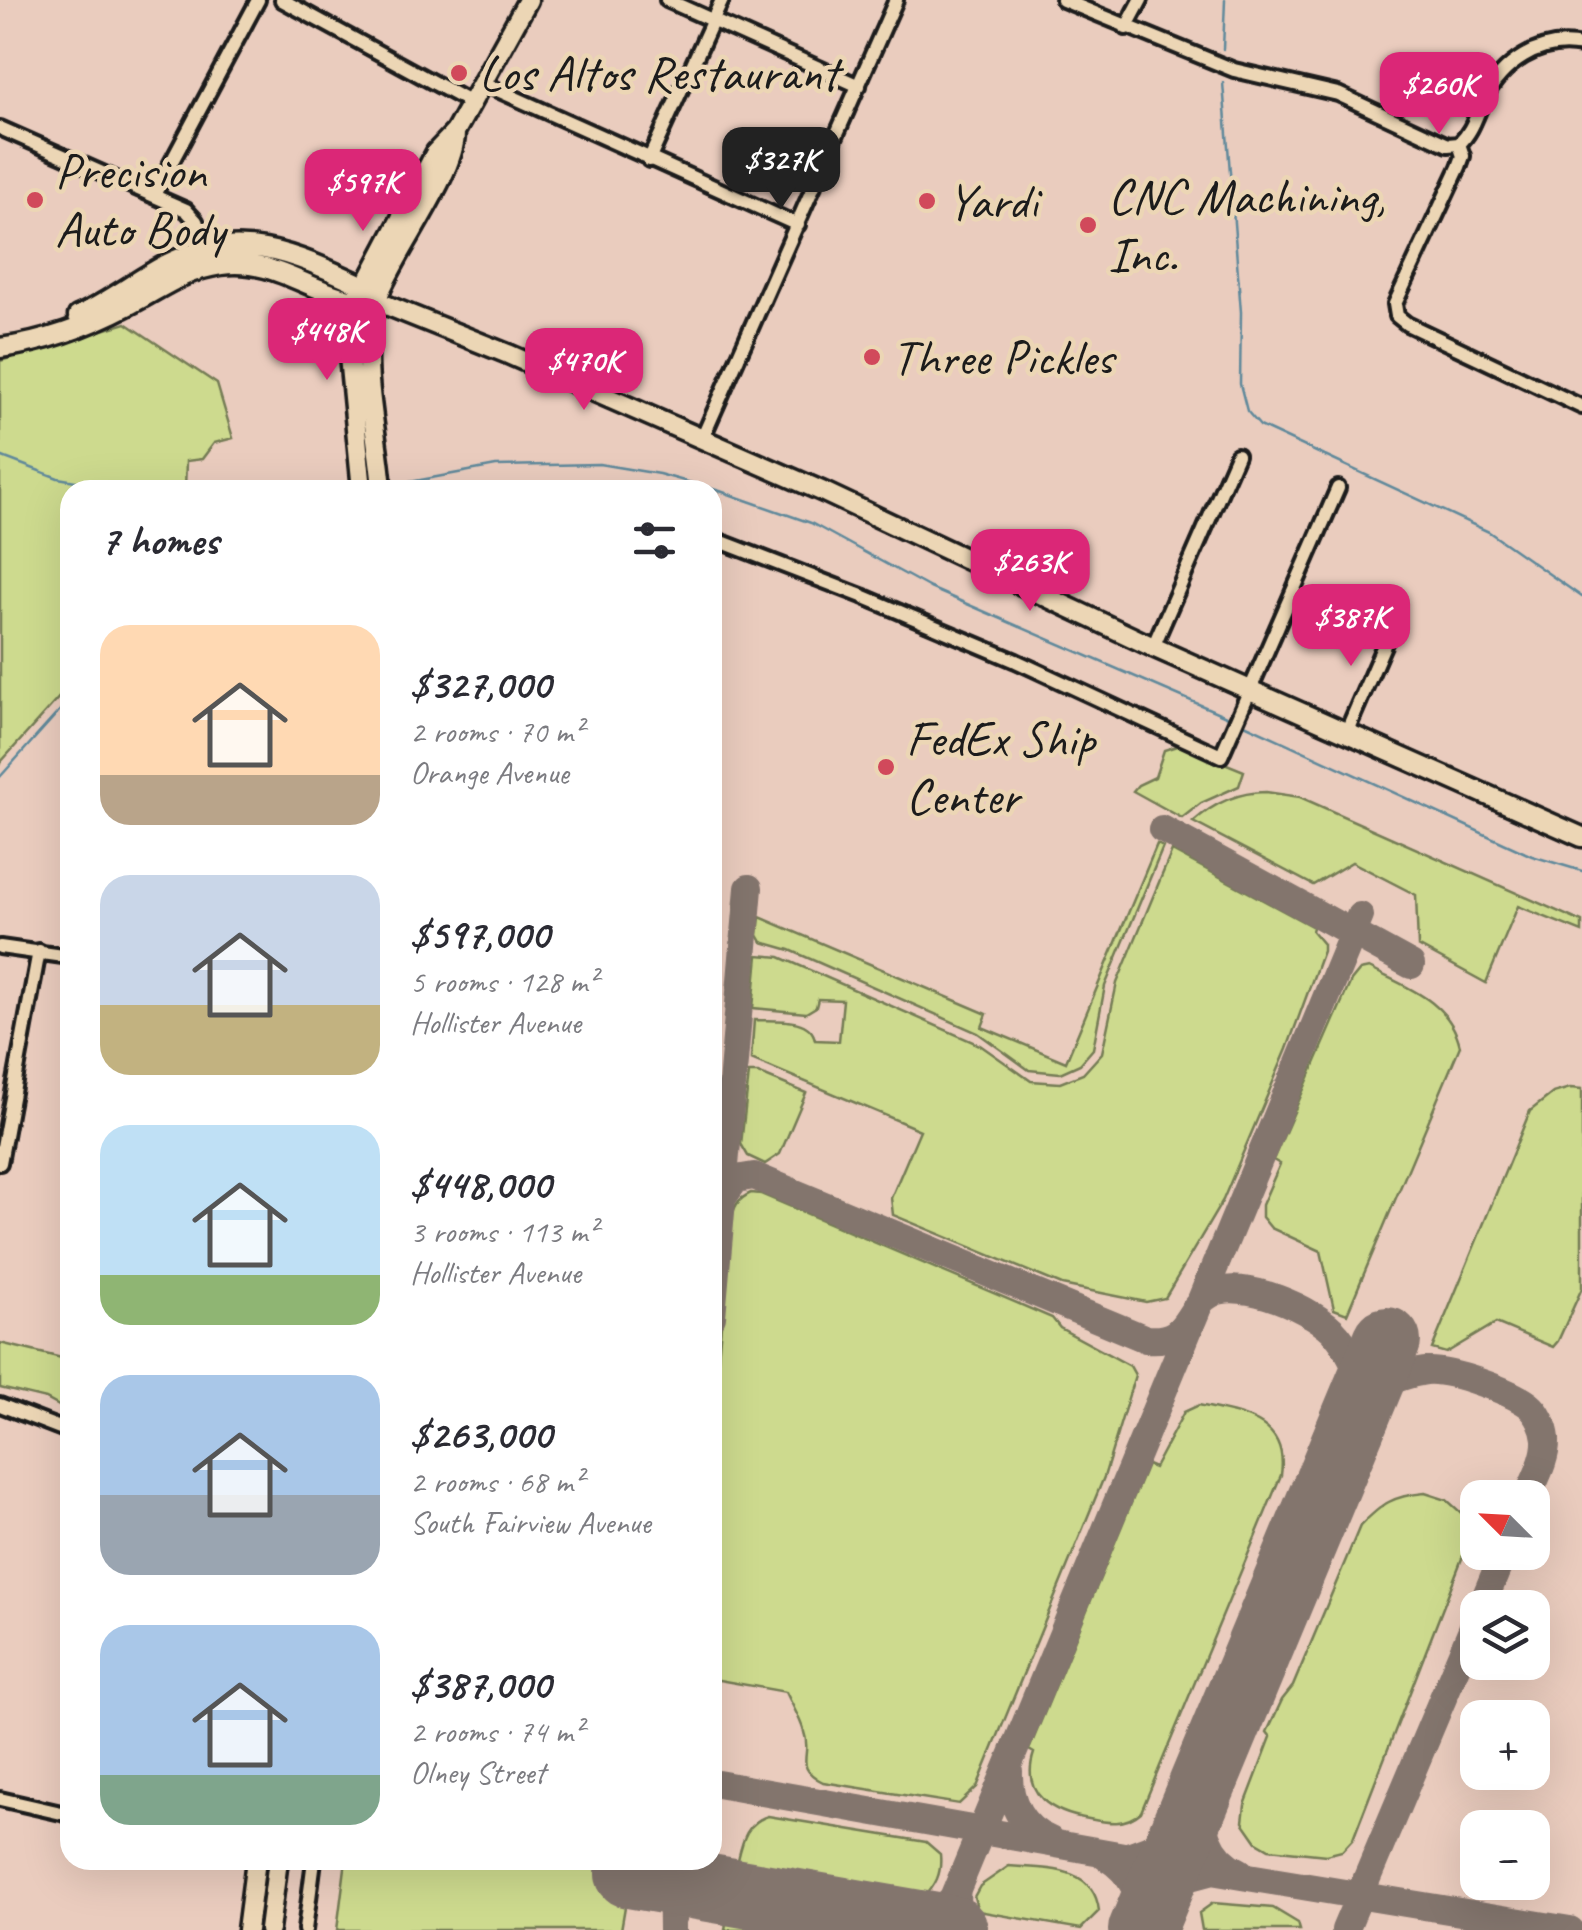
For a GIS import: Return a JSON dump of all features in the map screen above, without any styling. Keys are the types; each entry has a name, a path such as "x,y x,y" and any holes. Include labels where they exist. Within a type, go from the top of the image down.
{"main road":[{"path":"361,480 348,336 436,152 456,132 528,0"},
{"path":"0,348 46,340 77,329 140,300 211,258 246,244 302,259 366,297 508,354 928,539 1152,647 1246,699 1346,733 1582,836"},
{"path":"0,335 36,330 77,316 164,266 211,258"},
{"path":"366,297 381,480"},
{"path":"248,1930 255,1870"},
{"path":"269,1930 275,1870"}],"street":[{"path":"154,195 258,0"},
{"path":"282,0 471,104"},
{"path":"667,0 859,86"},
{"path":"649,160 722,0"},
{"path":"702,440 896,0"},
{"path":"1126,28 1141,0"},
{"path":"1071,2 1234,70 1338,94 1448,145 1460,144 1469,134 1484,97 1515,61 1545,47 1582,46"},
{"path":"482,84 798,225"},
{"path":"0,128 186,210 196,221 211,258"},
{"path":"1460,144 1460,167 1398,296 1398,316 1406,324 1582,407"},
{"path":"1152,647 1237,455"},
{"path":"722,542 986,649 1221,756 1338,488"},
{"path":"1346,733 1394,622"},
{"path":"0,946 60,955"},
{"path":"0,1164 39,952"},
{"path":"0,1405 60,1428"},
{"path":"0,1799 60,1812"},
{"path":"305,1930 313,1870"}],"green space":[{"path":"126,323 217,384 233,438 214,443 202,459 186,461 185,480 60,480 60,696 0,763 0,361"},
{"path":"1180,745 1244,771 1239,786 1201,803 1182,818 1133,791 1155,777 1164,750"},
{"path":"1266,792 1300,797 1582,922 1582,932 1518,906 1486,983 1418,946 1416,895 1352,862 1313,885 1193,822 1227,800"},
{"path":"1157,844 1163,847 1105,986 1093,1049 1080,1064 1060,1073 1029,1070 978,1033 790,950 762,942 758,935 760,917 987,1014 982,1027 1066,1062"},
{"path":"1172,851 1313,927 1323,951 1287,1049 1223,1200 1165,1298 1146,1302 1062,1285 893,1215 891,1198 920,1130 751,1059 754,1020 799,1023 812,1032 815,1040 839,1041 843,1000 818,999 816,1007 806,1013 753,1008 758,955 780,957 980,1045 1031,1081 1060,1083 1083,1074 1102,1053 1117,983"},
{"path":"1369,968 1437,1007 1455,1031 1460,1046 1347,1314 1334,1309 1321,1251 1271,1228 1262,1217 1262,1205 1280,1164 1273,1160 1351,981 1360,970"},
{"path":"749,1073 806,1093 780,1154 765,1164 748,1156 741,1144"},
{"path":"1582,1089 1582,1288 1558,1341 1553,1347 1496,1323 1446,1353 1432,1349 1530,1111 1553,1093"},
{"path":"761,1194 1052,1318 1060,1328 1130,1366 1135,1375 1104,1477 977,1787 959,1804 823,1782 808,1771 804,1732 786,1692 722,1681 722,1314 730,1224 738,1202 746,1196"},
{"path":"0,1343 60,1358 60,1407 46,1399 0,1388"},
{"path":"1199,1405 1245,1416 1269,1431 1281,1456 1281,1475 1141,1812 1129,1820 1103,1822 1063,1812 1036,1791 1031,1768 1034,1753 1029,1750 1147,1465 1154,1468 1184,1412"},
{"path":"1425,1493 1447,1500 1460,1512 1460,1564 1353,1839 1342,1851 1326,1855 1269,1849 1257,1842 1243,1822 1245,1805 1271,1737 1267,1732 1293,1686 1360,1526 1389,1502"},
{"path":"768,1816 926,1842 940,1854 937,1879 922,1900 736,1868 748,1830"},
{"path":"1009,1866 1052,1869 1078,1877 1095,1896 1099,1911 1081,1929 978,1911 974,1897 980,1886"},
{"path":"345,1870 631,1870 621,1930 337,1930"},
{"path":"1213,1903 1273,1908 1298,1923 1300,1930 1202,1930 1199,1913"},
{"path":"728,1910 851,1930 725,1930"}],"waterway":[{"path":"1223,49 1225,0"},
{"path":"1223,83 1241,312 1240,384 1247,411 1260,426 1489,532 1582,597"},
{"path":"0,456 70,480"},
{"path":"421,480 496,466 599,464 681,480"},
{"path":"722,492 811,523 930,588 1233,719"},
{"path":"0,777 60,710"},
{"path":"1240,722 1532,856 1582,871"}],"taxiway":[{"path":"1162,829 1411,965"},
{"path":"722,1200 749,888"},
{"path":"940,1930 1360,916"},
{"path":"723,1197 736,1179 754,1176 1146,1339 1171,1336 1202,1300 1224,1290 1278,1299 1313,1316 1337,1335 1367,1389 1411,1374 1437,1371 1479,1382 1529,1405 1540,1420 1546,1439 1535,1480"},
{"path":"1488,1590 1497,1570"},
{"path":"1345,1930 1460,1658"},
{"path":"1009,1771 1018,1812 1031,1828 1050,1840"},
{"path":"722,1785 1570,1930"},
{"path":"1200,1790 1208,1838 1219,1857 1240,1872"},
{"path":"1128,1856 1163,1843 1189,1817"},
{"path":"1105,1856 1130,1878 1138,1896 1139,1930"},
{"path":"671,1870 672,1930"},
{"path":"1150,1910 1179,1880 1209,1872"},
{"path":"672,1920 680,1901 703,1887"},
{"path":"957,1889 959,1913 974,1930"},
{"path":"892,1919 934,1918 952,1900"}],"runway":[{"path":"1142,1930 1387,1341"},
{"path":"629,1874 954,1930"}],"place":[{"name":"Los Altos Restaurant","path":"459,73"},
{"name":"Precision Auto Body","path":"35,200"},
{"name":"Yardi","path":"927,201"},
{"name":"CNC Machining, Inc.","path":"1088,225"},
{"name":"Three Pickles","path":"872,357"},
{"name":"FedEx Ship Center","path":"886,767"}]}
